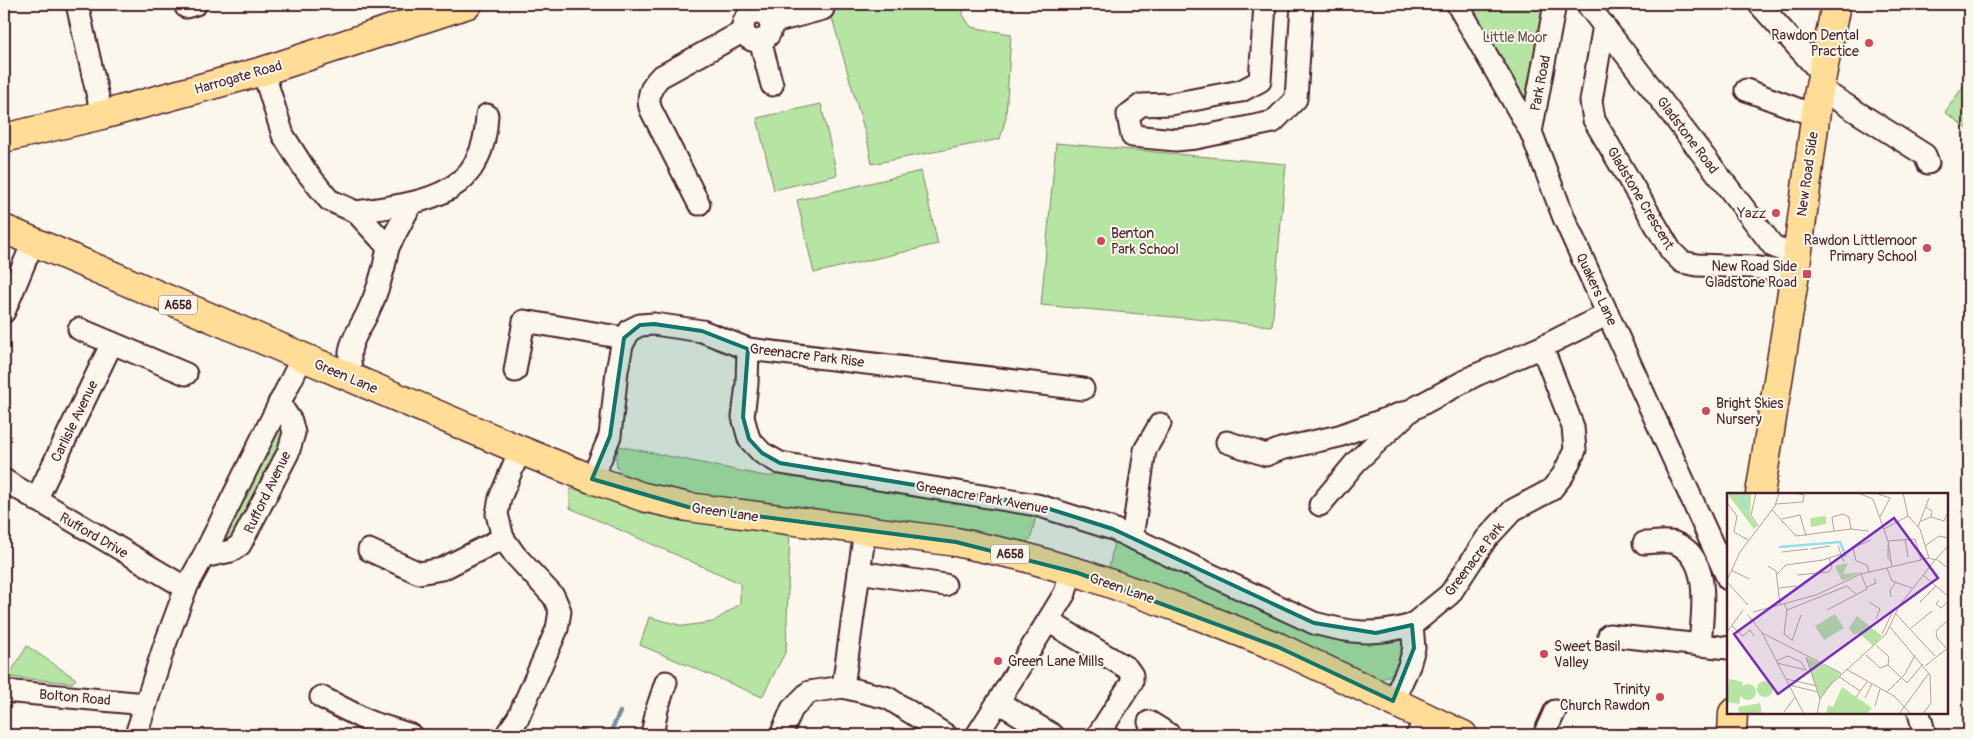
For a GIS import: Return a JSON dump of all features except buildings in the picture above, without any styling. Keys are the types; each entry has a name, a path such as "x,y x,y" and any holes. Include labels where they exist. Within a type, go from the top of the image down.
{"main road":[{"name":"Harrogate Road","path":"4,138 102,115 263,72 468,4"},
{"name":"New Road Side","path":"1760,493 1796,264 1821,81 1835,5"},
{"name":"Green Lane","path":"4,229 520,450 643,497 688,507 956,542 1021,556 1182,609 1278,647 1393,701 1423,727 1463,735"},
{"path":"1732,714 1732,735"}],"street":[{"path":"77,4 102,115"},
{"path":"1265,4 1260,81 1241,91 1172,104 1141,105 1128,115 1132,136 1176,140 1196,138 1273,122 1296,99 1302,4"},
{"name":"Quakers Lane","path":"1457,4 1530,132 1564,218 1727,577"},
{"name":"Park Road","path":"1530,132 1555,4"},
{"name":"Gladstone Road","path":"1587,4 1773,246 1796,264"},
{"path":"1759,4 1821,81 1924,155 1928,163"},
{"path":"699,204 651,110 648,100 656,81 755,22 823,9"},
{"path":"755,22 772,85"},
{"name":"Gladstone Crescent","path":"1604,25 1591,101 1594,120 1671,250 1682,262 1697,265 1752,267 1796,264"},
{"path":"263,72 283,136 305,170 329,200 356,212 388,247"},
{"path":"1746,90 1816,116"},
{"path":"356,212 411,204 446,192 460,182 471,169 482,150 486,134 487,115"},
{"path":"353,379 350,351 353,337 367,314 383,274 388,247 411,204"},
{"path":"4,312 33,242"},
{"path":"515,370 525,314 624,338 617,371 610,436 592,479"},
{"path":"1227,442 1266,455 1281,449 1339,436 1411,410 1476,375 1542,347 1608,314"},
{"name":"Greenacre Park Rise","path":"624,338 630,330 640,325 654,324 702,331 748,349 1083,389"},
{"path":"79,329 186,374"},
{"name":"Carlisle Avenue","path":"36,500 112,343"},
{"name":"Greenacre Park","path":"1412,625 1450,594 1486,539 1513,510 1551,490 1563,475 1575,450 1573,427 1542,347"},
{"name":"Greenacre Park Avenue","path":"748,349 747,384 743,417 749,439 762,453 780,463 1037,505 1113,529 1314,622 1341,630 1376,633 1412,625"},
{"name":"Rufford Avenue","path":"136,735 186,588 302,358"},
{"name":"Rufford Avenue","path":"203,557 231,551 240,545 288,453 294,433 291,420 279,403"},
{"path":"1320,505 1356,462 1411,410"},
{"path":"1132,538 1145,450 1160,424"},
{"path":"506,735 518,718 558,629 560,611 554,597 515,555 504,538 497,514 500,498 520,450"},
{"name":"Rufford Drive","path":"4,480 186,588"},
{"path":"843,687 865,530"},
{"path":"369,550 419,573 442,569 504,538"},
{"path":"1644,543 1674,543 1686,551 1700,569 1703,597 1700,645"},
{"path":"977,735 1065,593 1071,571"},
{"path":"859,572 945,585"},
{"path":"1048,621 1127,668 1132,676 1132,682 1098,735"},
{"path":"1393,701 1409,666 1414,648 1412,625"},
{"path":"1609,635 1727,648"},
{"path":"652,735 657,709 666,682"},
{"path":"781,735 792,709 809,692 843,687 888,698 946,735"},
{"name":"Bolton Road","path":"4,690 146,704"},
{"path":"321,697 370,722 410,735"},
{"path":"998,702 1053,735"},
{"path":"1544,735 1555,710"},
{"path":"1919,714 1925,735"},
{"path":"1149,722 1170,735"}],"highlighted area":[{"path":"654,324 702,331 748,349 743,417 749,439 762,453 780,463 1037,505 1113,529 1314,623 1376,633 1412,625 1414,648 1393,701 1278,647 1078,573 956,542 688,507 592,479 610,436 624,338 640,325"}],"green space":[{"path":"828,4 964,4 963,15 971,27 1011,34 1006,117 1000,139 872,164 868,143"},
{"name":"Little Moor","path":"1457,4 1555,4 1531,132"},
{"path":"1969,78 1969,130 1945,112"},
{"path":"821,104 837,175 774,190 757,118"},
{"path":"1056,143 1286,164 1272,326 1041,305"},
{"path":"921,171 938,244 814,273 797,200"},
{"path":"278,429 285,431 286,435 231,543 221,542"},
{"path":"619,446 765,476 774,476 783,472 1038,512 1095,530 1310,626 1398,636 1404,640 1407,647 1397,669 1389,676 1376,681 1354,668 1108,574 1114,542 1036,516 1031,538 1022,546 710,498 637,482 623,475 617,468 616,457"},
{"path":"570,489 612,492 790,530 786,651 762,697 640,645 649,617 683,626 713,622 740,604 740,583 570,508"},
{"path":"27,646 76,679 72,683 8,677"}],"waterway":[{"path":"609,735 620,712"}],"place":[{"name":"Rawdon Dental Practice","path":"1869,43"},
{"name":"Yazz","path":"1776,213"},
{"name":"Benton Park School","path":"1101,241"},
{"name":"Rawdon Littlemoor Primary School","path":"1927,248"},
{"name":"New Road Side Gladstone Road","path":"1807,274"},
{"name":"Bright Skies Nursery","path":"1706,411"},
{"name":"Sweet Basil Valley","path":"1544,654"},
{"name":"Green Lane Mills","path":"998,661"},
{"name":"Trinity Church Rawdon","path":"1660,697"}]}
